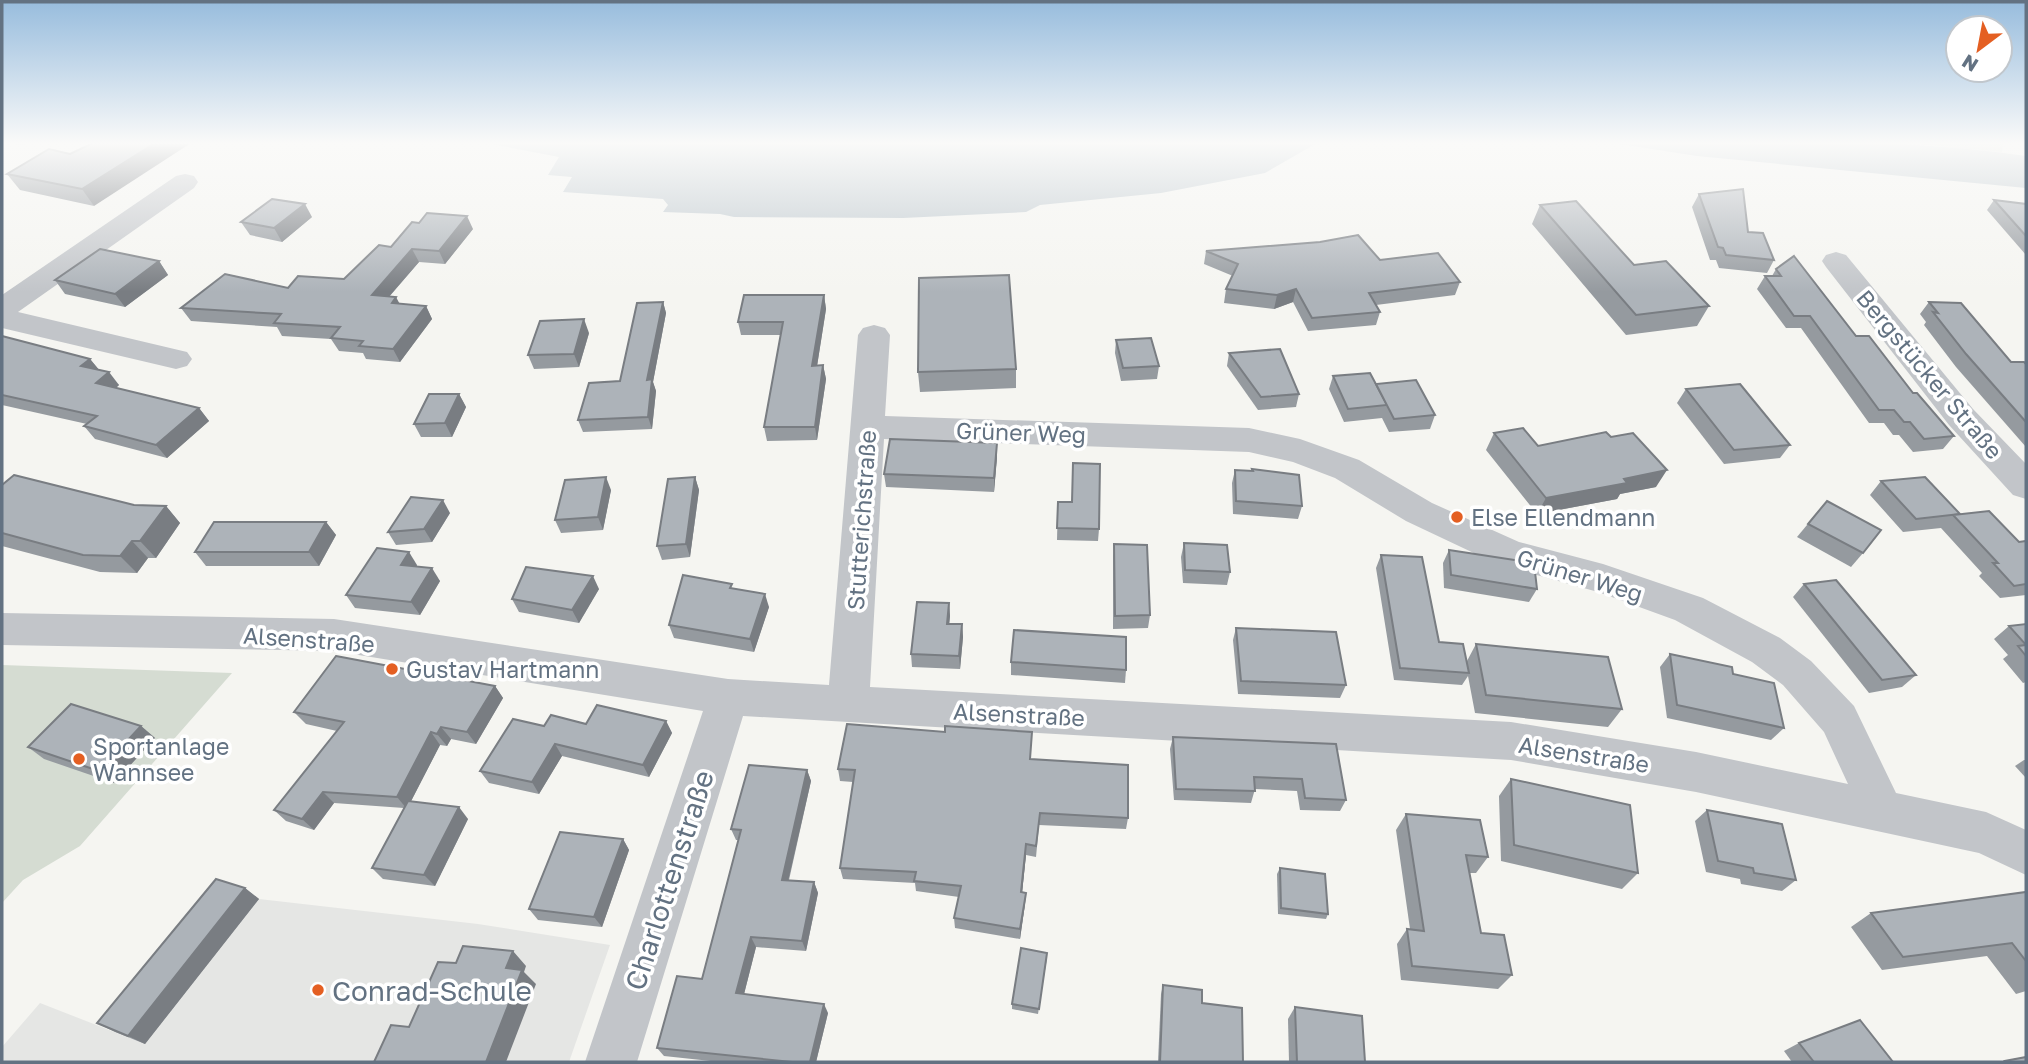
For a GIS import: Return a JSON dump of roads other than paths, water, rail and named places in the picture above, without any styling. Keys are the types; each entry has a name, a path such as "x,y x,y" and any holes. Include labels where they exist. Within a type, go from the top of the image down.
{"street":[{"path":"2,309 170,193"},
{"name":"Bergstücker Straße","path":"1836,261 1961,417 2026,486"},
{"path":"2,318 176,359"},
{"name":"Stutterichstraße","path":"848,704 874,335"},
{"name":"Grüner Weg","path":"868,427 1249,440 1311,455 1347,468 1419,512 1510,554 1603,579 1689,609 1766,650 1797,673 1839,719 1866,772 1881,812"},
{"name":"Alsenstraße","path":"2,629 334,635 728,697 1511,741 1696,772 1986,833 2026,853"},
{"name":"Charlottenstraße","path":"611,1062 728,697"}],"place":[{"name":"Else Ellendmann","path":"1457,517"},
{"name":"Gustav Hartmann","path":"392,669"},
{"name":"Sportanlage Wannsee","path":"79,759"},
{"name":"Conrad-Schule","path":"318,990"}]}
